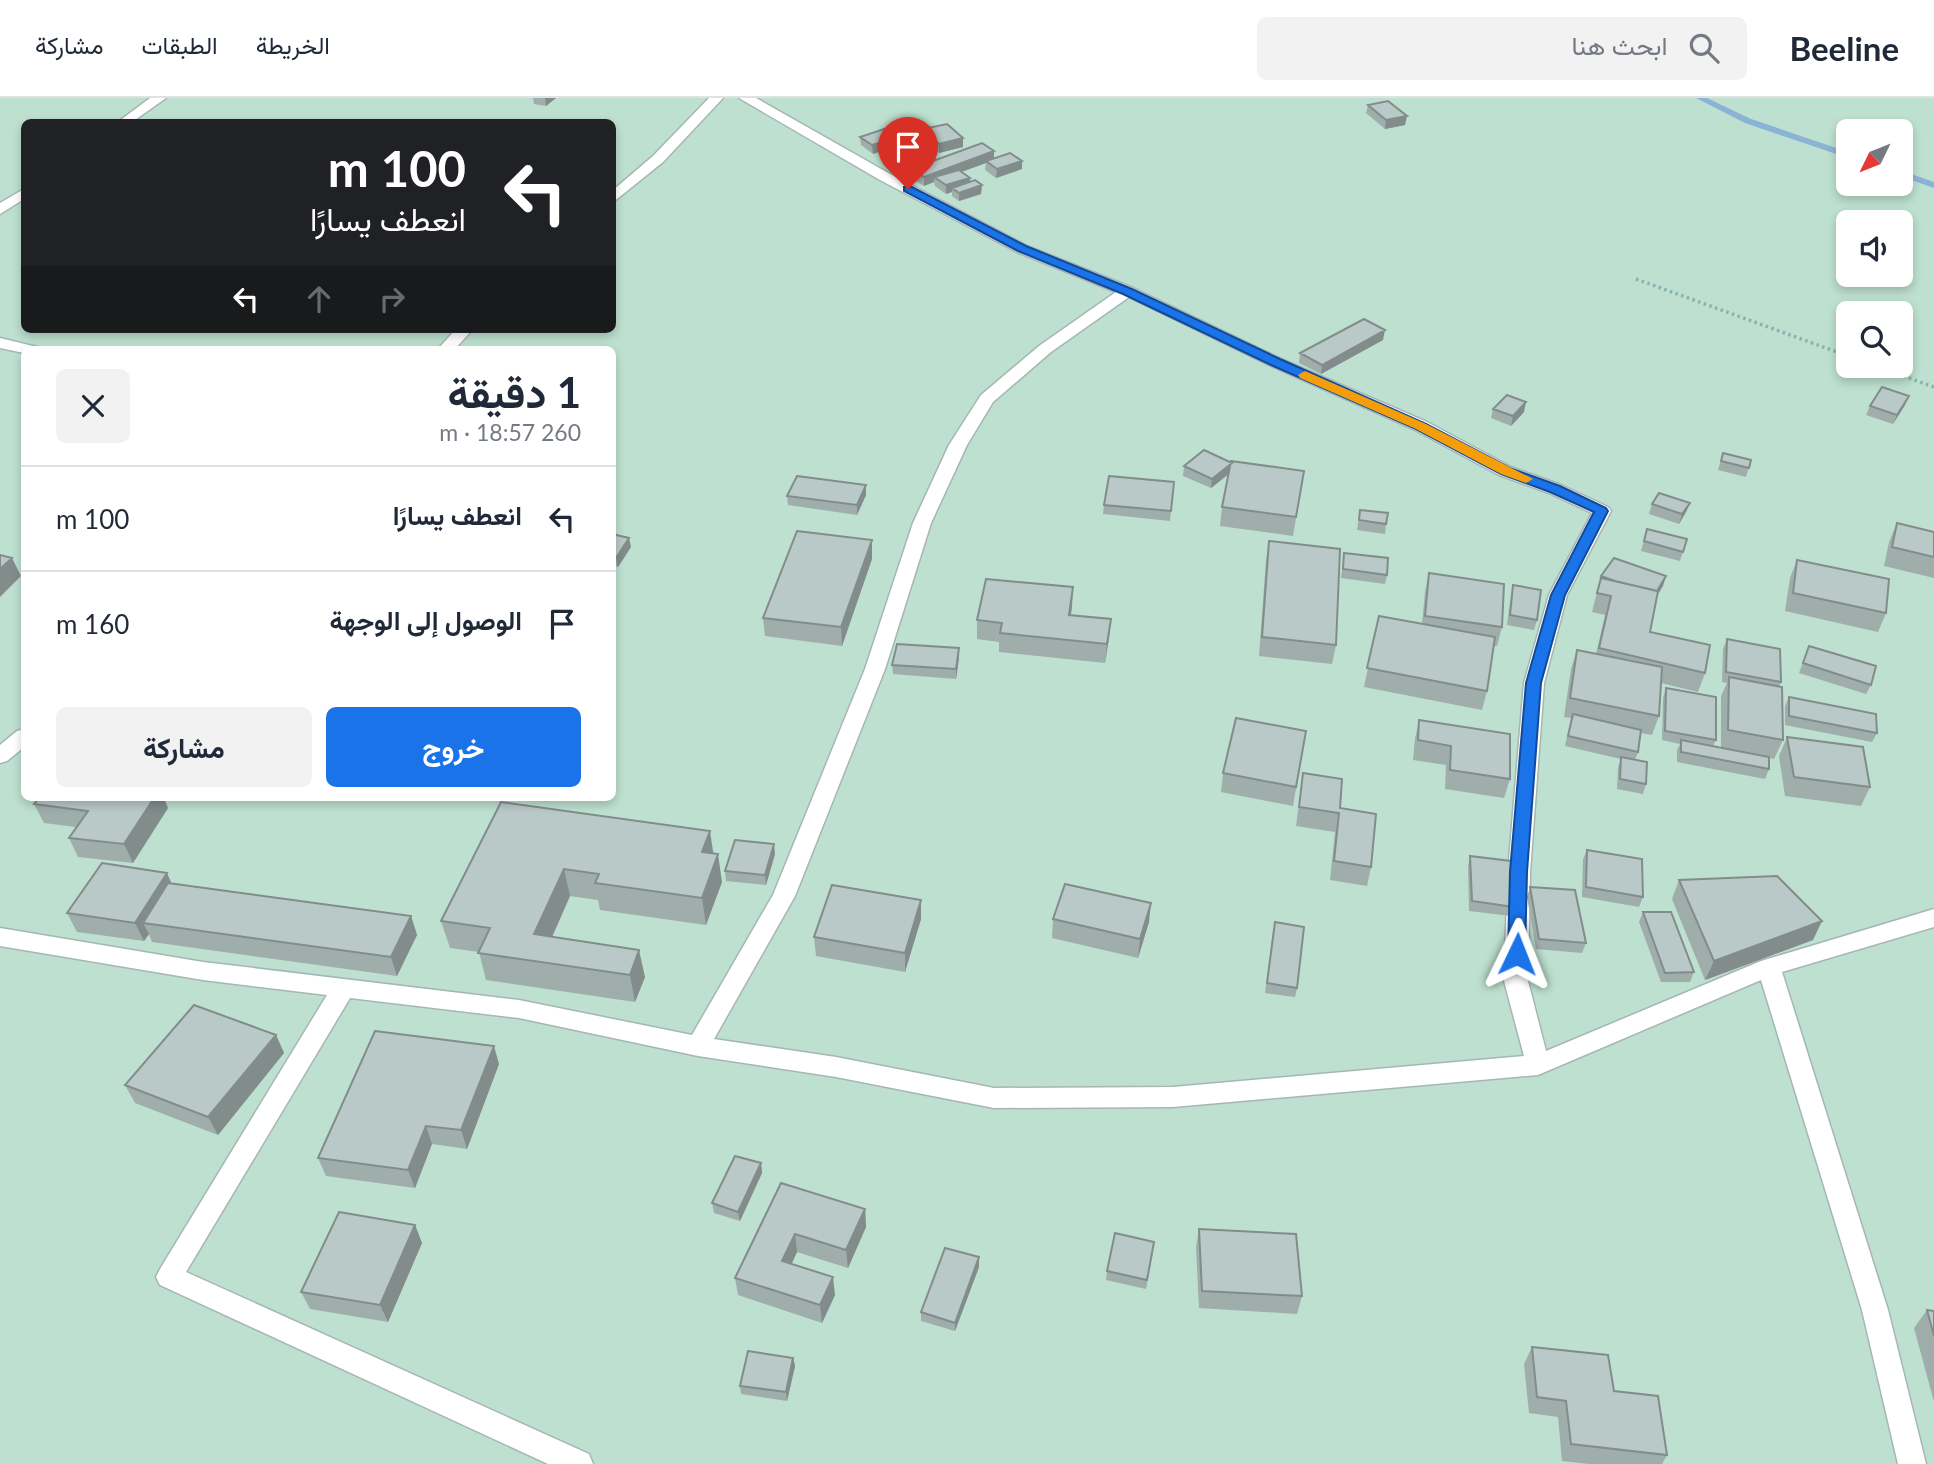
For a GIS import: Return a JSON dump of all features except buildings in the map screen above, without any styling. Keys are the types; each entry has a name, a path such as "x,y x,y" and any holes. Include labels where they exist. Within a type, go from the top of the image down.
{"street":[{"path":"128,119 159,98"},
{"path":"616,196 658,159 716,98"},
{"path":"746,98 885,177 1022,249 1128,291 1275,362 1421,426 1506,471 1555,489 1602,511 1558,595 1534,683 1519,872 1516,981 1538,1065"},
{"path":"0,210 21,195"},
{"path":"698,1046 784,895 874,670 922,523 958,445 987,399 1045,349 1128,291"},
{"path":"449,346 461,333"},
{"path":"0,343 21,348"},
{"path":"0,756 21,738"},
{"path":"0,937 203,971 519,1009 698,1046 836,1067 994,1098 1173,1097 1538,1065 1769,967 1934,918"},
{"path":"1769,967 1875,1310 1912,1464"},
{"path":"344,988 169,1277 579,1464"}],"path":[{"path":"1636,279 1836,352"},
{"path":"1909,378 1934,387"}],"green space":[{"path":"0,98 1934,98 1934,1464 0,1464"}],"waterway":[{"path":"1700,98 1748,121 1836,151"},
{"path":"1913,178 1934,185"}],"slow traffic":[{"path":"1305,375 1421,426 1526,479"}],"route":[{"path":"908,189 1022,249 1128,291 1275,362 1421,426 1506,471 1555,489 1602,511 1558,595 1534,683 1519,872 1517,954"}]}
